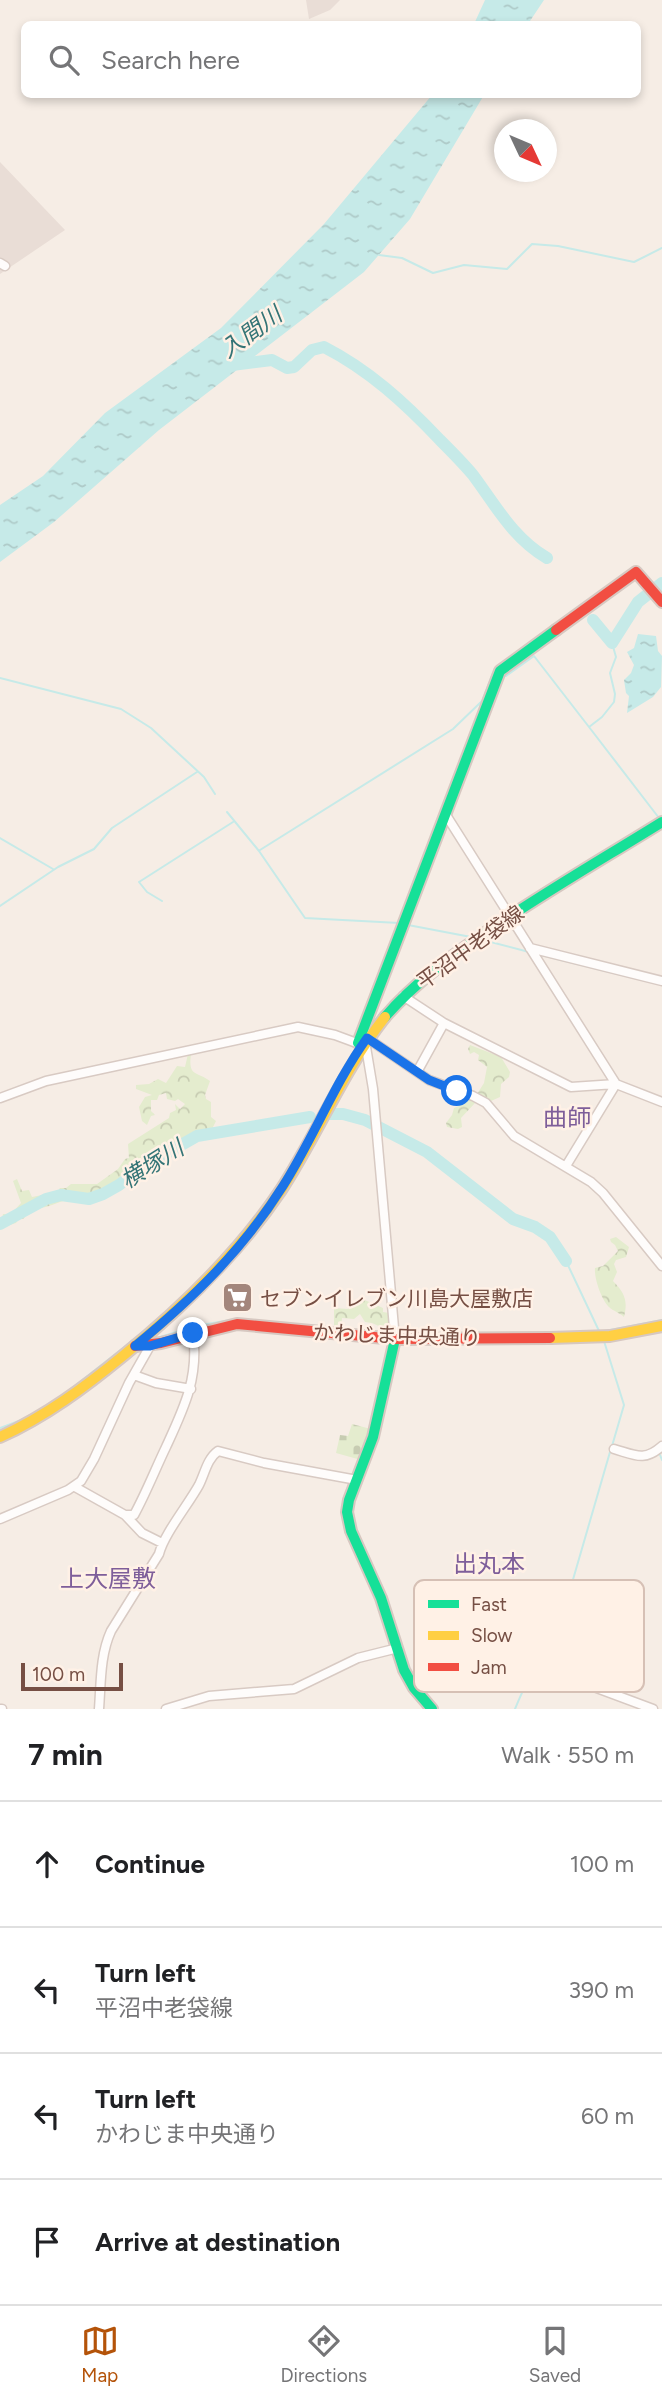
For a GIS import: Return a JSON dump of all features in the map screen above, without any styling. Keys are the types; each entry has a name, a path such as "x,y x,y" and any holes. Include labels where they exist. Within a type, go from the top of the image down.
{"street":[{"path":"414,1686 404,1670 381,1598 351,1531 347,1512 373,1437 395,1339 373,1089 363,1042 500,671 636,572 662,602"},
{"path":"446,815 616,1084"},
{"name":"平沼中老袋線","path":"0,1437 55,1408 135,1346 223,1267 258,1223 283,1185 363,1042 403,996 432,970 510,916 662,822"},
{"path":"530,947 662,981"},
{"path":"403,996 444,1023 571,1087 616,1084 662,1102"},
{"path":"417,1072 444,1023"},
{"path":"0,1098 46,1080 298,1027 363,1042 440,1086 473,1096 486,1104 514,1136 566,1166 603,1193 662,1266"},
{"path":"566,1166 616,1084"},
{"name":"かわじま中央通り","path":"135,1346 150,1346 227,1325 248,1324 395,1339 583,1338 662,1326"},
{"path":"125,1516 134,1515 185,1408 195,1361 193,1333"},
{"path":"0,1519 75,1486 86,1475 150,1346"},
{"path":"134,1375 191,1389"},
{"path":"614,1449 642,1457 662,1446"},
{"path":"99,1709 105,1643 198,1486 212,1455 218,1451 264,1463 357,1480"},
{"path":"75,1486 125,1516 142,1533 162,1543"},
{"path":"166,1709 196,1699 294,1689 358,1658 398,1648"},
{"path":"418,1692 432,1709"},
{"path":"607,1692 653,1709"},
{"path":"196,1699 199,1709"}],"shaded area":[{"path":"306,0 340,0 330,10 309,19"},
{"path":"0,162 65,230 0,274"}],"green space":[{"path":"470,1045 501,1057 510,1072 509,1077 501,1084 500,1097 491,1101 477,1094 484,1083 487,1067 478,1060 479,1055 474,1052 470,1054"},
{"path":"188,1054 191,1054 192,1070 210,1081 205,1095 211,1102 211,1117 216,1121 213,1133 207,1133 206,1137 188,1144 167,1159 152,1164 144,1175 134,1177 124,1186 114,1186 115,1193 94,1199 67,1200 43,1208 34,1207 23,1219 0,1228 3,1214 11,1214 21,1203 13,1181 17,1179 22,1191 29,1190 32,1197 57,1192 71,1184 97,1184 118,1169 125,1159 129,1158 128,1144 169,1118 170,1113 176,1110 175,1104 180,1109 185,1104 178,1099 167,1099 166,1093 159,1095 157,1100 151,1100 151,1111 155,1115 151,1116 147,1125 142,1121 139,1107 145,1097 152,1095 136,1089 136,1085 149,1084 158,1079 166,1083 177,1066 185,1067"},
{"path":"463,1097 473,1099 475,1103 461,1118 462,1127 447,1127 446,1123 454,1108 459,1106"},
{"path":"616,1237 629,1247 626,1257 616,1260 614,1264 617,1272 613,1281 623,1293 626,1306 624,1317 606,1303 595,1272 595,1268 603,1266 618,1251 610,1239"},
{"path":"360,1298 389,1313 392,1332 365,1322 360,1314 354,1319 342,1318 341,1329 334,1328 334,1308 348,1309"},
{"path":"352,1424 371,1429 361,1460 336,1453 340,1435 348,1436"}],"water":[{"path":"485,0 544,0 530,21 475,21"},
{"name":"入間川","path":"429,98 482,98 410,219 364,272 159,430 54,522 0,562 0,505 43,476 105,413 221,328 324,224"},
{"path":"638,634 656,636 658,651 662,656 661,687 653,697 627,713 629,696 624,680 634,665 627,652 634,648"}],"waterway":[{"path":"379,255 402,258 433,273 464,265 507,269 532,244 558,246 634,262 662,248"},
{"name":"入間川","path":"232,365 272,360 287,368 294,367 312,350 324,347 340,356 386,388 413,413 469,471 524,541 547,558"},
{"path":"593,620 612,643 638,602 662,583"},
{"path":"612,643 616,657 610,673 614,702 602,717 589,727 659,818"},
{"path":"502,675 506,676 534,656 589,727"},
{"path":"260,850 453,729 482,701 493,673"},
{"path":"0,678 121,709 151,728 204,777 215,794"},
{"path":"0,906 58,867 94,849 112,828 197,772"},
{"path":"227,812 259,851 305,918 399,923"},
{"path":"162,901 147,892 139,882 233,822"},
{"path":"0,838 53,869"},
{"path":"408,925 471,937"},
{"path":"483,940 529,952"},
{"path":"541,955 654,983"},
{"name":"横塚川","path":"329,1114 343,1114 365,1120 427,1152 513,1219 535,1227 550,1237 566,1261"},
{"name":"横塚川","path":"0,1224 46,1199 61,1195 89,1199 103,1194 146,1165 197,1136 310,1117"},
{"path":"566,1261 600,1333"},
{"path":"153,1337 236,1319"},
{"path":"605,1331 662,1320"},
{"path":"58,1399 141,1334"},
{"path":"604,1341 624,1405 612,1446"},
{"path":"0,1428 29,1417"},
{"path":"573,1580 610,1452"},
{"path":"660,1455 662,1460"},
{"path":"515,1709 523,1692"}],"traffic: fast":[{"path":"358,1043 500,671 556,630"},
{"path":"385,1017 421,981 447,960 531,903 662,822"},
{"path":"395,1339 373,1437 347,1512 351,1531 381,1598 404,1670 414,1688"},
{"path":"417,1692 432,1709"}],"traffic: slow":[{"path":"0,1437 49,1410 109,1367 167,1318 228,1258 281,1190 356,1058 385,1017"},
{"path":"550,1338 610,1336 662,1326"}],"traffic: jam":[{"path":"556,630 636,572 662,602"},
{"path":"135,1346 161,1343 237,1324 395,1339 550,1338"}],"place":[{"name":"セブンイレブン川島大屋敷店","path":"237,1298"}],"district":[{"name":"曲師","path":"567,1117"},
{"name":"出丸本","path":"489,1563"},
{"name":"上大屋敷","path":"108,1578"}],"route":[{"path":"193,1333 150,1346 135,1346 223,1267 258,1223 283,1185 367,1038 429,1080 457,1091"}]}
